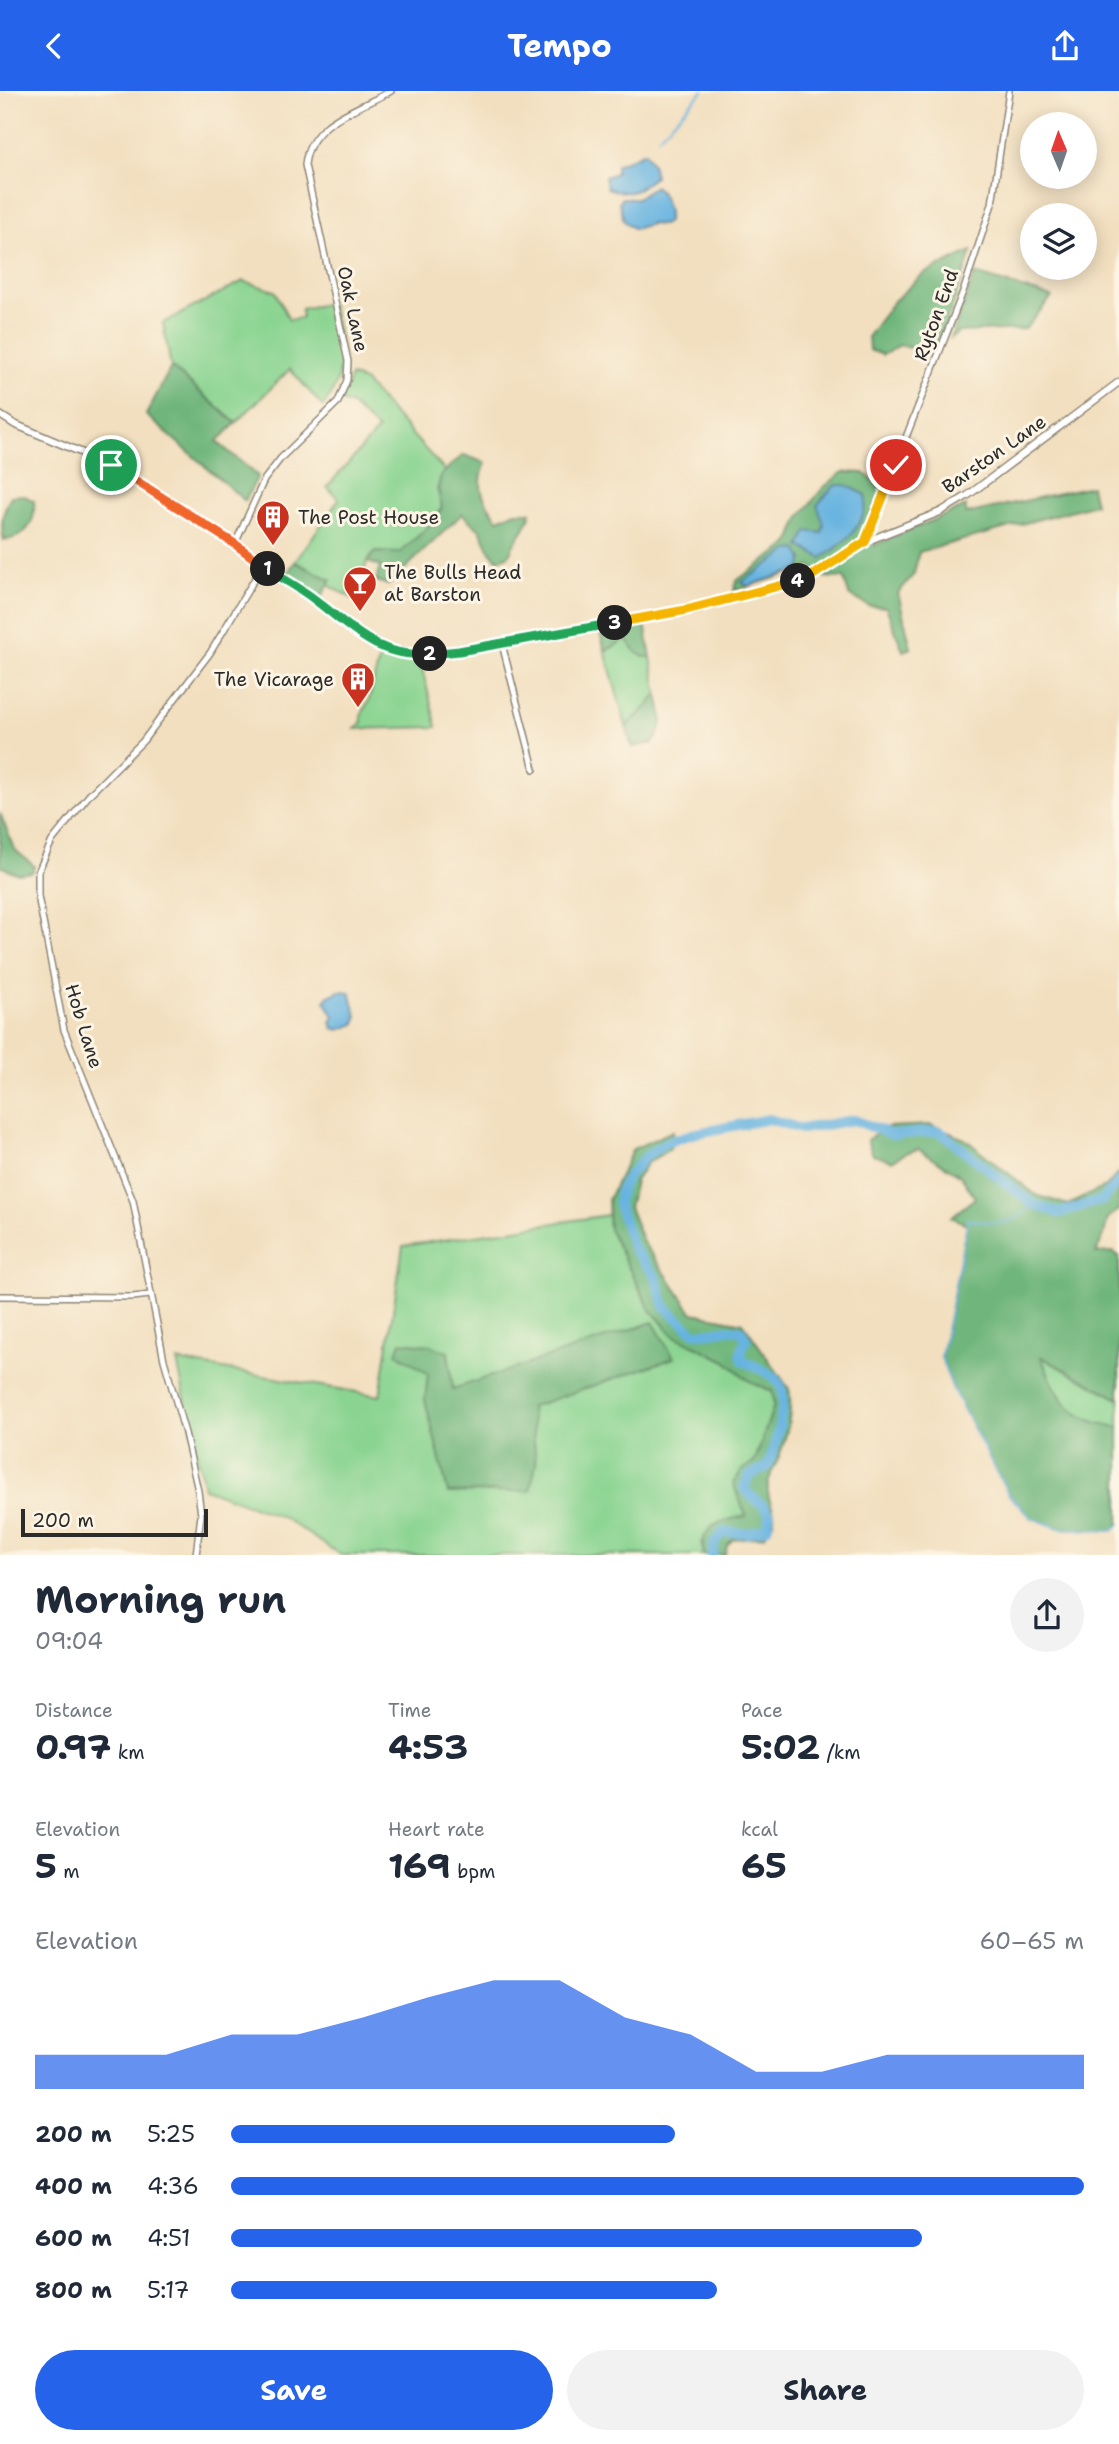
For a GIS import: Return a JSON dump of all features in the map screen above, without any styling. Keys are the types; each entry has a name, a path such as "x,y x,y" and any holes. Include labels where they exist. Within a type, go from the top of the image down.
{"street":[{"name":"Oak Lane","path":"235,544 264,480 281,458 338,402 347,380 348,361 305,166 306,154 319,132 352,110 391,91"},
{"name":"Ryton End","path":"865,542 964,289 992,204 1009,91"},
{"name":"Barston Lane","path":"0,415 14,424 111,465 235,544 313,598 355,633 387,649 420,655 502,644 686,610 810,577 865,542 940,512 967,496 1119,382"},
{"name":"Hob Lane","path":"196,1555 201,1515 198,1491 164,1360 133,1201 64,1030 40,908 37,876 52,841 90,795 143,741 209,653 263,565"},
{"path":"502,644 534,769"},
{"path":"0,1296 150,1295"}],"green space":[{"path":"972,251 935,355 900,345 883,355 869,350 868,336 893,302 923,274"},
{"path":"975,274 1052,297 1025,329 959,332 951,338"},
{"path":"243,281 275,291 289,320 302,318 301,309 331,303 341,357 337,381 323,407 290,369 236,423 171,367 163,323"},
{"path":"171,367 236,423 217,442 258,476 245,501 146,415"},
{"path":"351,376 364,381 444,470 437,489 442,507 435,520 400,554 375,552 367,562 354,599 328,585 331,580 295,562 339,499 327,487 378,430 352,405 341,401"},
{"path":"464,455 486,463 481,479 482,493 498,519 516,512 531,512 509,555 498,560 491,553 481,531 462,514 388,585 376,581 380,566 367,562 375,552 400,553 435,520 442,507 439,489 441,477 444,471"},
{"path":"843,472 864,473 883,489 861,534 875,545 966,506 966,514 1091,486 1095,504 919,552 914,574 898,593 911,648 903,651 886,607 869,606 849,595 844,578 824,577 811,566 734,591 736,581 789,544 800,517 823,488"},
{"path":"23,495 34,501 31,522 24,533 4,540 2,523 8,501 11,496"},
{"path":"295,562 331,580 321,598 285,576"},
{"path":"645,624 651,657 640,655 627,640 605,651 600,633"},
{"path":"627,640 644,657 651,657 658,696 626,726 605,651"},
{"path":"381,652 420,661 437,727 355,729 362,722 361,716 369,700"},
{"path":"658,696 662,720 657,737 653,743 632,747 626,726"},
{"path":"0,813 14,849 34,866 33,872 18,874 0,866"},
{"path":"931,1125 965,1139 1036,1195 1068,1205 1105,1187 1119,1173 1119,1210 1108,1218 1096,1253 1113,1252 1119,1256 1119,1399 1041,1357 1060,1396 1068,1406 1088,1420 1119,1427 1119,1524 1113,1531 1059,1528 1032,1518 1009,1495 953,1389 941,1357 967,1224 951,1217 975,1198 961,1176 918,1149 892,1161 873,1155 867,1140 887,1127"},
{"path":"673,1131 670,1149 647,1163 635,1181 629,1207 643,1242 693,1313 743,1323 789,1389 790,1406 786,1433 768,1485 773,1521 764,1536 733,1539 727,1546 725,1555 704,1555 704,1537 721,1522 746,1516 733,1483 742,1470 755,1461 774,1405 772,1391 749,1381 726,1361 673,1335 650,1309 609,1229 608,1200 633,1149"},
{"path":"608,1215 609,1229 650,1309 673,1335 726,1361 749,1381 772,1391 774,1405 755,1462 742,1470 746,1516 701,1543 704,1555 341,1555 282,1517 204,1488 177,1361 380,1396 403,1246"},
{"path":"653,1322 674,1358 531,1407 536,1464 530,1491 448,1493 425,1400 428,1374 397,1353 401,1342 429,1345 448,1352 453,1389"},
{"path":"1040,1355 1119,1399 1119,1427 1088,1419 1067,1405 1059,1396"}],"water":[{"path":"645,152 655,176 633,191 622,192 607,188 605,177 616,173 616,165"},
{"path":"655,186 666,203 668,222 634,229 624,221 619,202 622,198 637,198"},
{"path":"835,485 846,485 866,495 866,505 853,532 822,558 800,546 807,531 822,533 824,524 817,505"},
{"path":"797,549 803,559 800,569 748,586 742,582 789,550"},
{"path":"339,991 350,992 357,1017 355,1024 339,1030 333,1028 331,1022 334,1016 325,1001"}],"waterway":[{"path":"658,137 703,91"},
{"path":"712,1555 715,1542 723,1532 748,1533 767,1528 770,1514 744,1488 749,1476 768,1466 780,1425 782,1392 773,1377 743,1361 741,1353 746,1339 742,1331 730,1329 694,1332 664,1304 656,1277 633,1248 618,1204 620,1191 628,1176 645,1157 665,1143 692,1134 769,1119 801,1129 854,1120 893,1135 939,1131 1033,1204 1059,1213 1103,1200 1119,1181"},
{"path":"1033,1204 1020,1216 1004,1222 968,1219 941,1357 953,1389 1009,1495 1032,1518 1059,1528 1113,1531 1119,1525"}],"place":[{"name":"The Post House","path":"273,547"},
{"name":"The Bulls Head at Barston","path":"360,613"},
{"name":"The Vicarage","path":"358,709"}],"route":[{"path":"111,465 235,544 313,598 355,633 387,649 420,655 459,651 686,610 810,577 865,542 896,465"}]}
